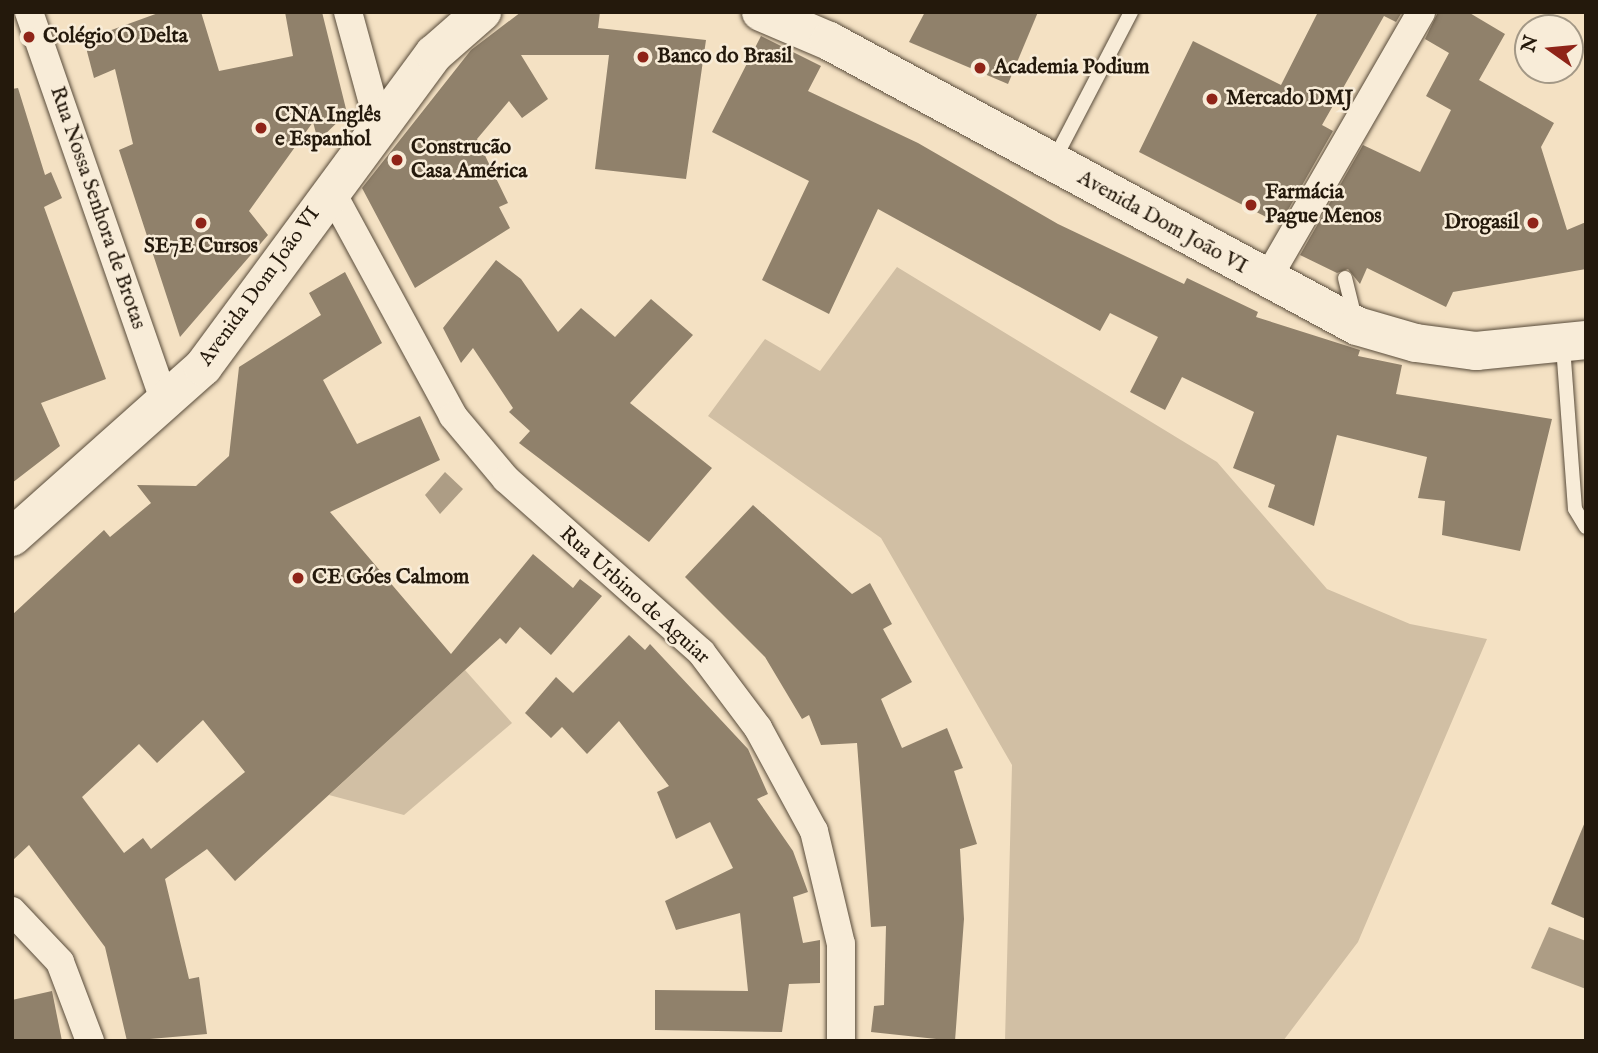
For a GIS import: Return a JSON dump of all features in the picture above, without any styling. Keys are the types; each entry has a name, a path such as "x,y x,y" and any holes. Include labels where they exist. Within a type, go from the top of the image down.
{"main road":[{"name":"Avenida Dom João VI","path":"761,12 797,20 1266,281 1357,326 1416,343 1476,351 1574,343"},
{"name":"Avenida Dom João VI","path":"12,537 165,403 237,326 331,191 433,54 480,13"}],"street":[{"name":"Rua Nossa Senhora de Brotas","path":"28,12 165,403"},
{"path":"348,12 379,125"},
{"path":"1266,281 1311,208 1421,12"},
{"name":"Rua Urbino de Aguiar","path":"331,191 453,416 506,479 701,652 758,728 814,831 841,944 841,1041"},
{"path":"12,911 60,962 90,1041"}],"lane":[{"path":"12,18 28,12"},
{"path":"1053,163 1131,12"},
{"path":"1345,278 1357,326"},
{"path":"1574,343 1575,509 1586,527"}],"shaded area":[{"path":"897,267 1217,462 1327,589 1410,624 1487,639 1358,942 1283,1041 1005,1041 1012,765 881,538 708,416 765,339 820,371"},
{"path":"445,472 463,489 440,514 425,495"},
{"path":"465,670 512,723 404,815 329,795"},
{"path":"1549,927 1586,941 1586,989 1531,968"}],"building":[{"path":"161,12 201,12 219,71 293,56 285,12 322,12 347,113 318,141 313,122 249,211 268,235 180,337 119,150 133,144 115,69 94,78 84,40"},
{"path":"521,12 600,12 598,28 706,40 686,179 595,169 609,55 521,55 548,99 522,118 509,101 477,139 508,203 499,207 510,228 415,288 362,188 471,50"},
{"path":"925,12 1038,12 1008,84 909,42"},
{"path":"1318,12 1402,12 1396,22 1384,16 1322,125 1333,131 1280,224 1139,152 1193,41 1281,85"},
{"path":"1438,12 1468,12 1505,34 1479,80 1554,123 1541,147 1567,230 1586,222 1586,269 1453,292 1446,307 1367,268 1360,284 1348,269 1337,273 1300,255 1363,145 1420,172 1451,110 1426,96 1449,53 1425,39"},
{"path":"761,36 821,66 808,91 918,143 1058,224 1184,284 1187,278 1258,312 1256,317 1360,350 1358,356 1402,365 1396,394 1552,419 1520,551 1442,535 1445,501 1418,498 1427,457 1337,435 1314,526 1268,507 1275,485 1233,468 1254,412 1182,377 1165,410 1130,392 1158,337 1110,313 1100,331 878,209 829,314 762,280 809,181 712,132"},
{"path":"18,88 45,175 51,172 62,198 44,207 106,379 41,403 60,446 12,483 12,89"},
{"path":"496,260 521,279 558,332 581,308 615,337 651,299 693,335 630,403 712,468 649,542 519,443 530,431 509,412 513,408 473,348 461,363 443,328"},
{"path":"345,272 382,343 323,380 357,444 420,416 440,460 330,512 451,654 533,554 573,588 580,579 602,596 551,655 520,627 506,644 500,638 235,881 207,849 165,879 189,979 199,977 207,1034 127,1041 105,947 29,845 12,861 12,615 104,530 110,537 151,503 137,485 196,486 229,456 239,367 321,315 309,293","holes":["203,720 245,772 151,849 143,838 124,853 82,797 139,744 157,763"]},
{"path":"753,505 852,594 870,583 892,624 883,629 912,682 881,699 902,748 947,728 963,768 954,771 977,844 960,849 964,919 955,1041 871,1032 874,1006 884,1005 886,926 871,927 857,743 821,745 809,715 802,719 765,657 685,577"},
{"path":"629,635 645,650 650,644 748,749 768,794 757,799 793,851 808,892 793,897 803,943 820,940 820,983 789,984 782,1032 655,1030 655,990 748,991 740,913 676,930 665,901 733,868 710,822 676,839 657,792 669,786 619,721 587,754 562,727 551,738 525,713 556,677 573,693"},
{"path":"1586,822 1586,919 1551,904"},
{"path":"52,991 62,1041 12,1041 12,1000"}],"place":[{"name":"Colégio O Delta","path":"29,37"},
{"name":"Banco do Brasil","path":"643,57"},
{"name":"Academia Podium","path":"980,68"},
{"name":"Mercado DMJ","path":"1212,99"},
{"name":"CNA Inglês e Espanhol","path":"261,128"},
{"name":"Construcão Casa América","path":"397,160"},
{"name":"Farmácia Pague Menos","path":"1251,205"},
{"name":"SE7E Cursos","path":"201,223"},
{"name":"Drogasil","path":"1533,223"},
{"name":"CE Góes Calmom","path":"298,578"}]}
